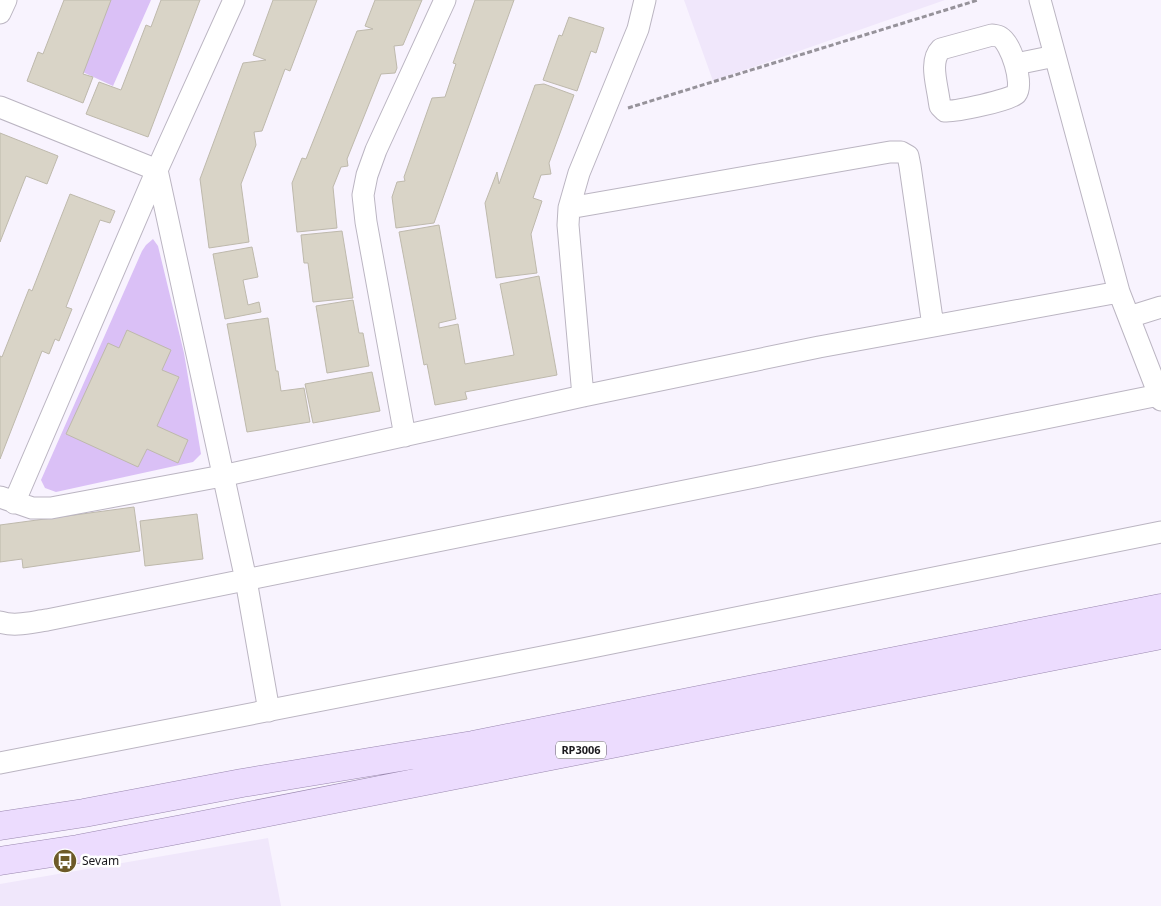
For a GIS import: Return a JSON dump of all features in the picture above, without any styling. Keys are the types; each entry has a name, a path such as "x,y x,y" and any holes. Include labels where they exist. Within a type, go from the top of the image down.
{"main road":[{"name":"RP3006","path":"0,826 84,813 242,783 473,745 1161,608"},
{"name":"RP3006","path":"0,862 78,849 1161,635"}],"street":[{"path":"0,13 6,0"},
{"path":"234,0 7,500 32,508 51,508 222,476 582,396 819,347 1119,292"},
{"path":"405,436 366,222 363,195 367,175 376,150 445,0"},
{"path":"582,396 568,225 569,208 579,173 638,29 645,0"},
{"path":"0,622 24,623 47,620 1160,398 1119,292 1040,0"},
{"path":"1016,64 1055,56"},
{"path":"0,107 157,170"},
{"path":"569,208 880,154 901,152 908,156 910,166 933,326"},
{"path":"157,170 246,580 269,711"},
{"path":"1129,317 1161,307"},
{"path":"0,763 748,617 1161,532"}],"path":[{"path":"602,116 978,0"}],"shaded area":[{"path":"102,0 151,0 113,86 74,68"},
{"path":"684,0 945,0 713,81"},
{"path":"153,239 158,246 184,353 201,454 193,462 56,492 45,488 41,480 142,251"},
{"path":"268,838 281,906 0,906 0,884"}],"building":[{"path":"64,0 111,0 83,74 93,77 83,103 27,81 38,52 43,54"},
{"path":"161,0 200,0 148,137 86,114 99,82 121,90 146,25 151,27"},
{"path":"273,0 317,0 290,71 285,69 262,131 254,132 256,145 241,184 249,242 209,248 200,179 243,63 266,60 253,55"},
{"path":"375,0 422,0 403,45 394,46 397,68 395,73 381,74 347,159 348,166 341,167 333,187 337,228 297,232 292,183 302,158 306,159 357,31 373,29 365,26"},
{"path":"475,0 514,0 434,223 396,228 392,197 397,182 405,181 404,177 432,98 445,97 456,64 453,63"},
{"path":"569,17 604,28 596,53 591,51 577,91 543,80 559,35 562,36"},
{"path":"544,84 574,95 549,163 551,174 541,175 533,198 542,201 531,234 537,273 496,278 485,203 497,172 499,184 535,85"},
{"path":"0,133 58,156 47,184 26,176 0,242"},
{"path":"70,194 115,211 110,223 100,220 66,307 72,309 59,341 55,339 49,354 42,351 0,459 0,356 2,357 29,289 32,291"},
{"path":"439,225 456,319 439,323 439,328 458,324 465,364 514,355 500,284 539,276 557,375 465,392 467,399 435,405 427,364 424,365 399,232"},
{"path":"342,231 353,298 313,302 308,263 304,263 301,235"},
{"path":"252,247 258,277 243,280 248,305 259,302 261,312 225,319 213,254"},
{"path":"353,300 359,333 363,333 369,366 327,373 316,306"},
{"path":"268,318 281,391 304,388 310,422 247,432 227,324"},
{"path":"127,330 171,350 162,370 179,377 157,426 188,440 178,463 147,449 138,467 66,434 108,343 119,348"},
{"path":"372,372 380,411 313,423 305,384"},
{"path":"134,507 140,551 23,568 22,559 0,562 0,525"},
{"path":"197,514 203,559 145,566 140,521"}],"place":[{"name":"Sevam","path":"65,861"}]}
